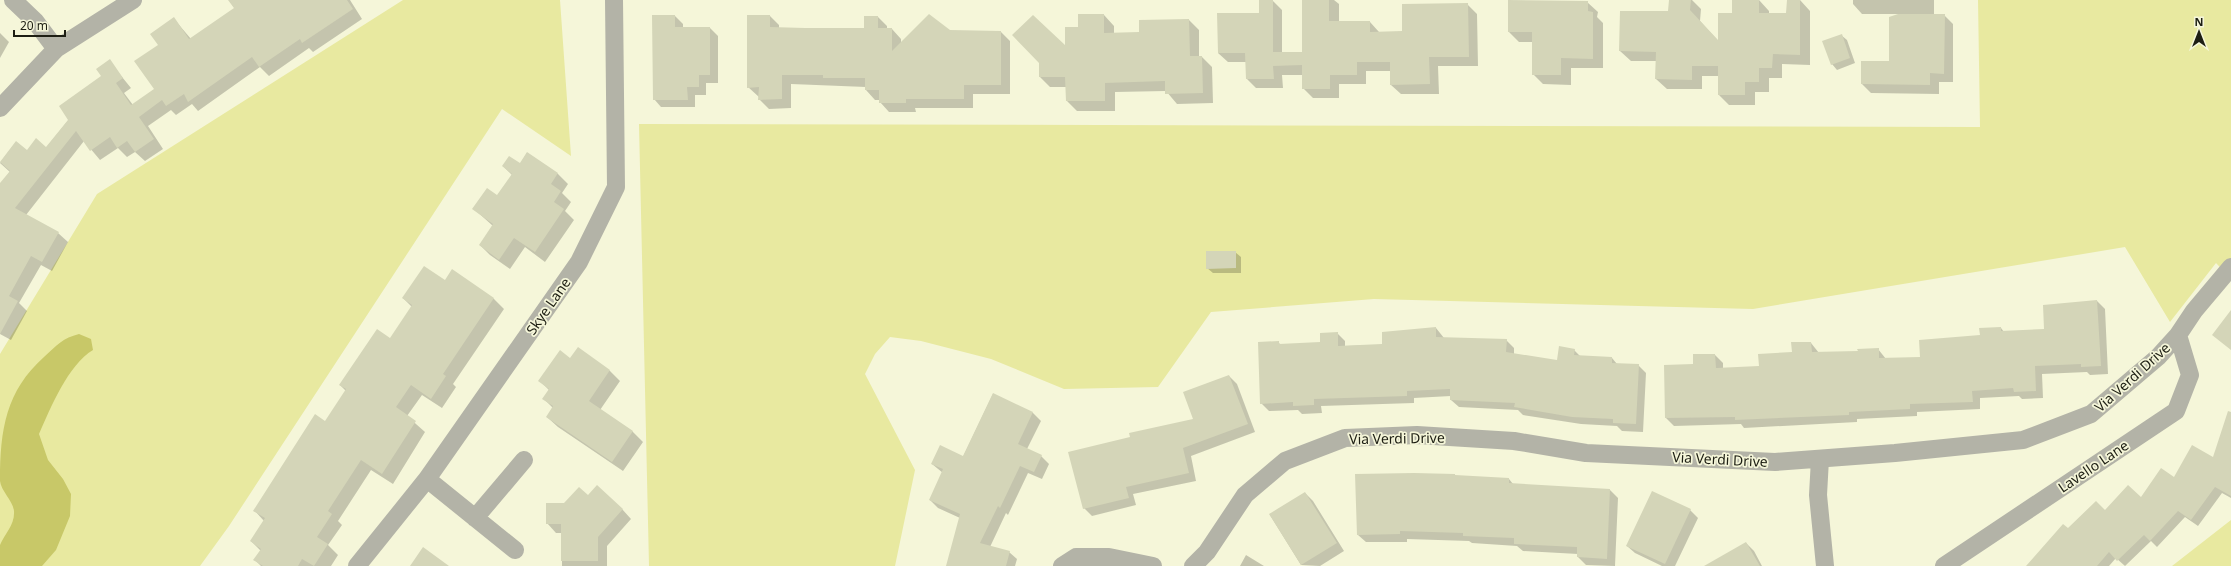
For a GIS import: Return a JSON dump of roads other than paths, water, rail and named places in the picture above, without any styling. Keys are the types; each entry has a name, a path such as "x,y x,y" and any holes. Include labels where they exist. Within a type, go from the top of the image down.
{"street":[{"path":"14,0 34,21 56,49"},
{"path":"0,108 56,49 133,0"},
{"name":"Skye Lane","path":"357,566 427,479 579,262 616,188 614,0"},
{"name":"Via Verdi Drive","path":"1193,566 1207,552 1245,495 1285,461 1345,438 1416,435 1514,441 1586,453 1775,462 1895,454 2023,440 2091,414 2158,357 2178,335 2194,311 2231,267"},
{"name":"Lavello Lane","path":"1944,566 2176,411 2190,375 2178,335"},
{"path":"1820,459 1818,494 1825,566"},
{"path":"475,518 524,460"},
{"path":"427,479 515,550"},
{"path":"1062,566 1076,557 1109,557 1153,566"}]}
